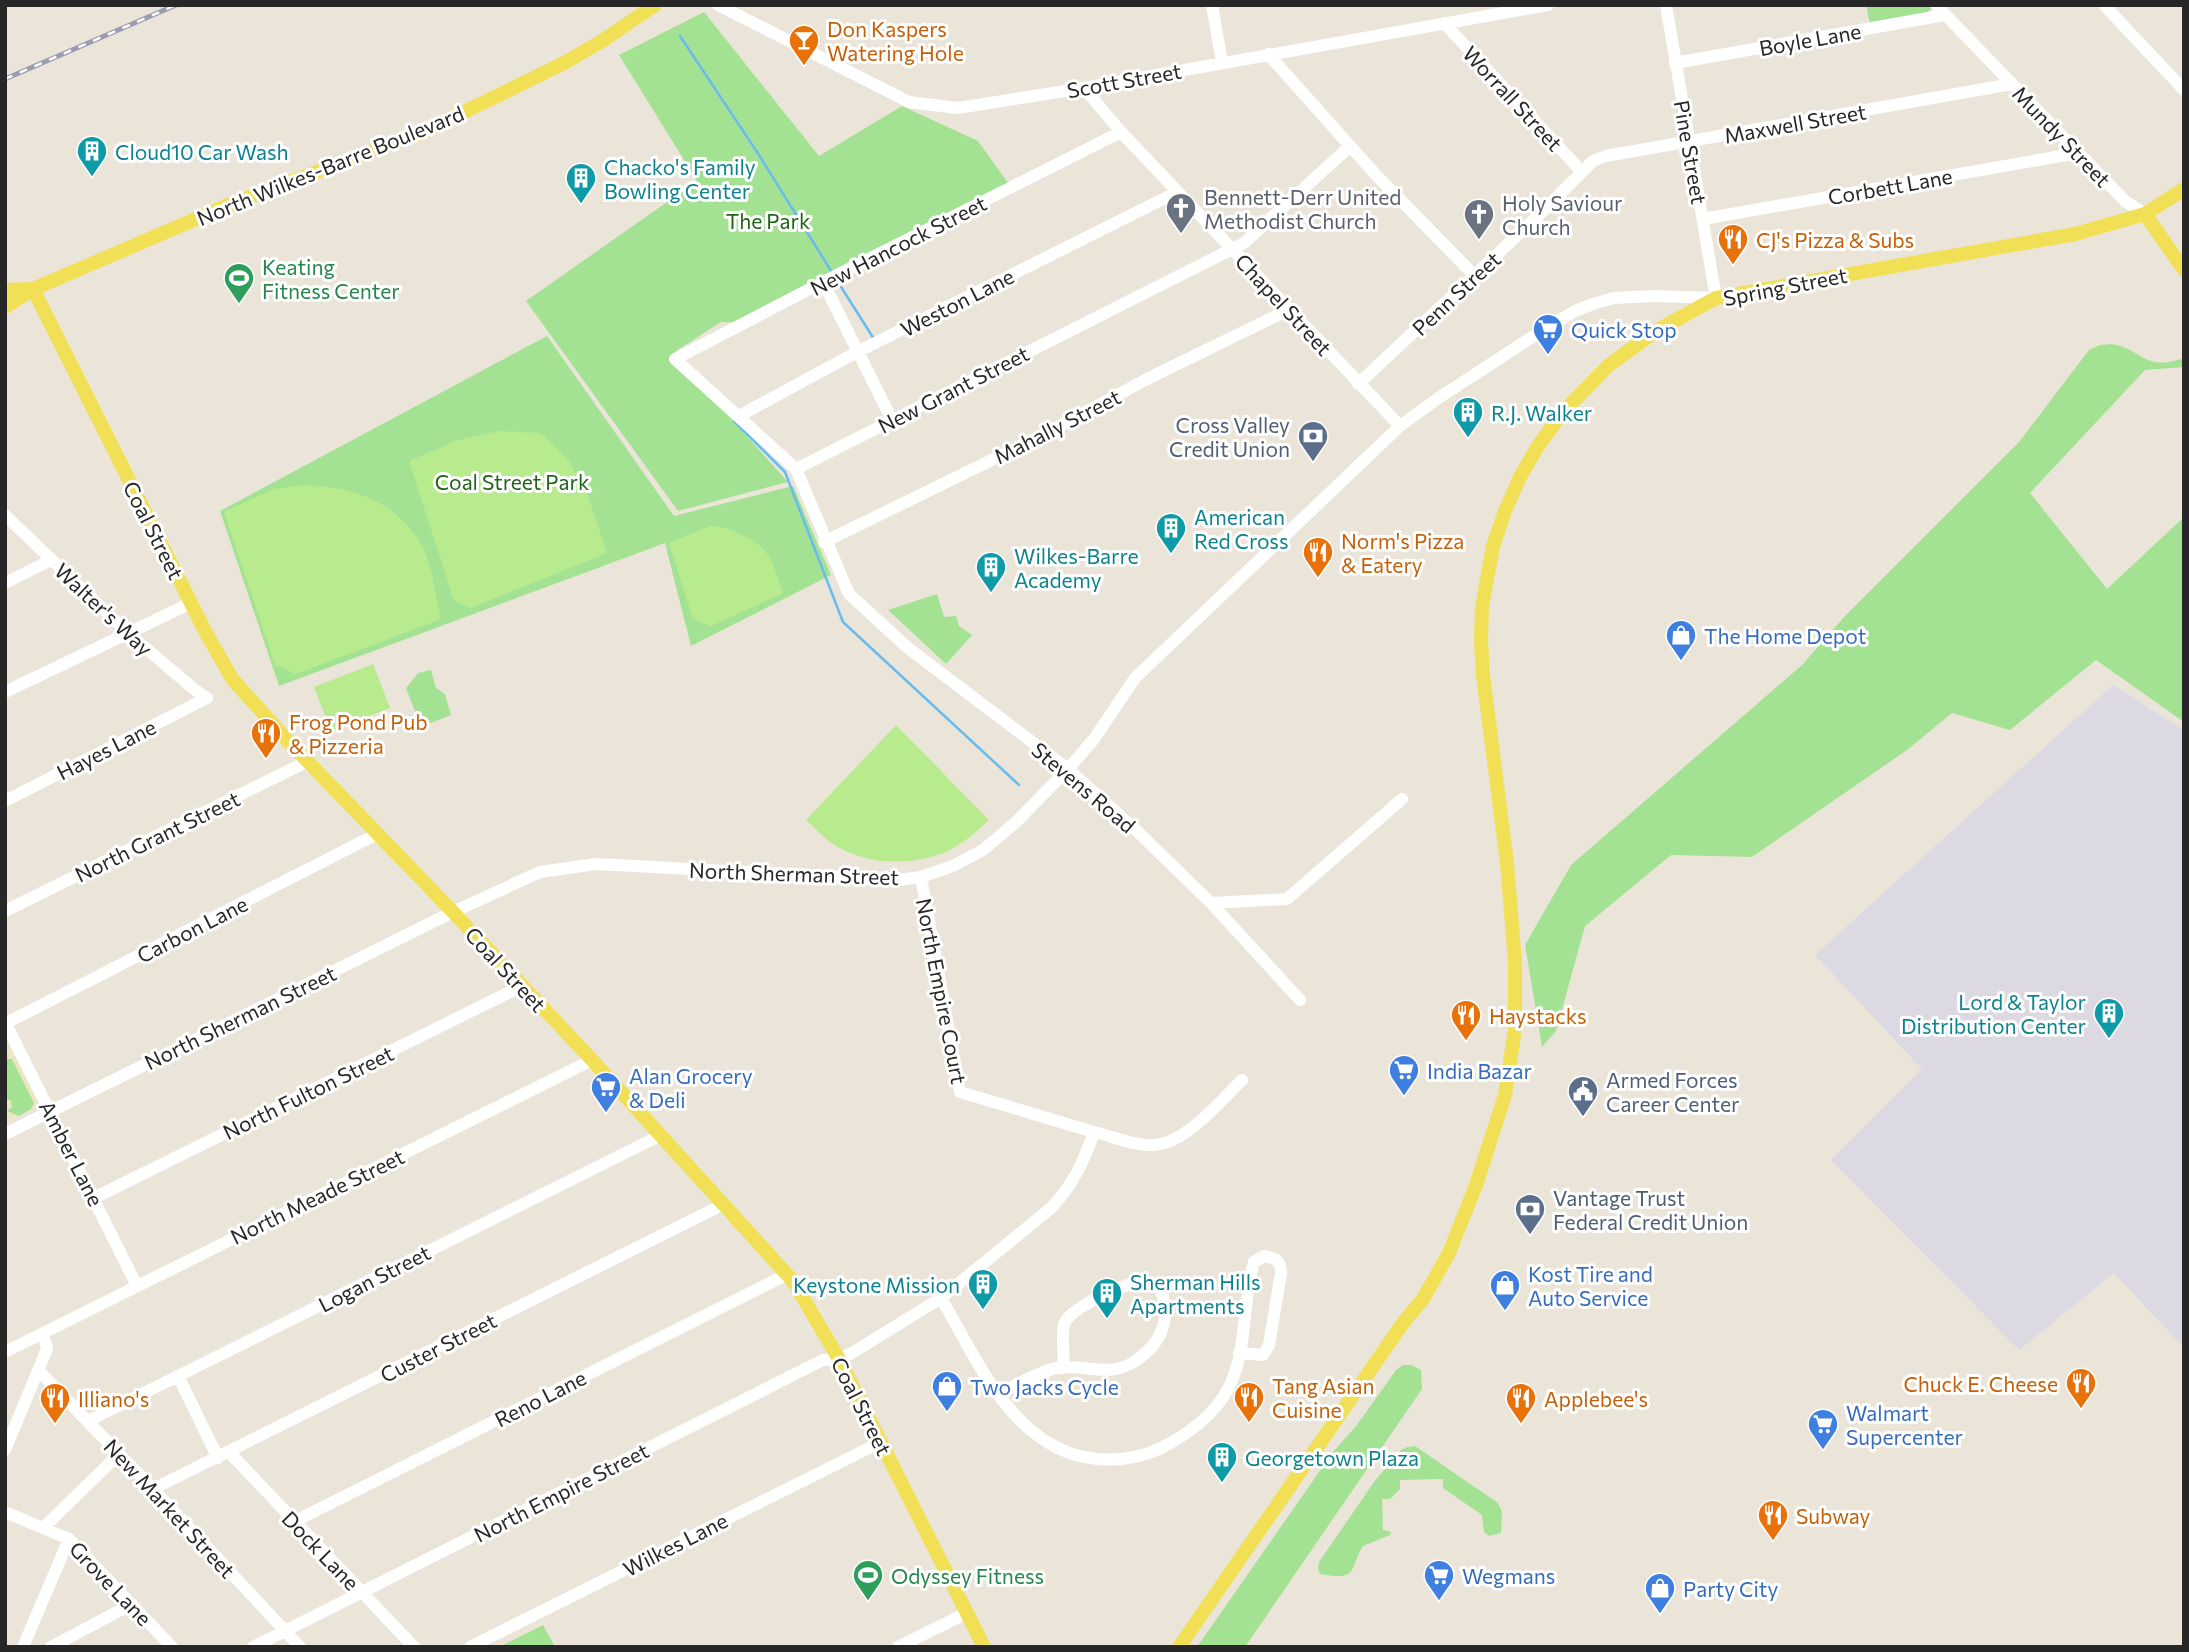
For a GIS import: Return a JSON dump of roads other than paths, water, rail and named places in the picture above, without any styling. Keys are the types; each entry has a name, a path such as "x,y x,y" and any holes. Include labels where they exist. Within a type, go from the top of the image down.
{"main road":[{"name":"North Wilkes-Barre Boulevard","path":"5,307 33,289 233,203 419,134 564,63 655,5"},
{"name":"Spring Street","path":"1179,1647 1403,1323 1423,1299 1449,1253 1476,1185 1505,1095 1515,1030 1515,962 1507,863 1480,640 1482,607 1493,546 1520,477 1538,446 1563,412 1609,365 1656,331 1716,298 2075,234 2145,214 2184,189"},
{"name":"Mundy Street","path":"2145,214 2184,270"},
{"name":"North Wilkes-Barre Boulevard","path":"5,290 33,289"},
{"name":"Coal Street","path":"33,289 219,658 233,680 592,1060 788,1275 839,1359 984,1647"}],"street":[{"name":"Scott Street","path":"718,5 909,102 958,108 1444,23 1476,11 1548,5"},
{"path":"1212,5 1222,62"},
{"name":"Pine Street","path":"1666,5 1716,298"},
{"path":"2104,5 2184,90"},
{"name":"Boyle Lane","path":"1675,63 1940,10"},
{"name":"Mundy Street","path":"1940,10 2126,201 2145,214"},
{"name":"Worrall Street","path":"1444,23 1583,172"},
{"path":"1268,54 1349,147 1475,275"},
{"name":"Maxwell Street","path":"1583,172 1593,161 1606,156 2012,84"},
{"name":"Chapel Street","path":"1084,88 1121,132 1399,426"},
{"name":"New Hancock Street","path":"739,416 675,359 1121,132"},
{"name":"New Grant Street","path":"796,468 1244,243 1349,147"},
{"name":"Corbett Lane","path":"1703,219 2078,153"},
{"name":"Penn Street","path":"1358,384 1583,172"},
{"name":"Weston Lane","path":"739,416 857,352 1177,192"},
{"path":"823,282 892,420"},
{"name":"North Sherman Street","path":"5,1134 453,912 540,873 596,864 898,880 921,877 953,866 983,849 1029,810 1094,739 1135,678 1399,426 1512,349 1577,310 1615,298 1716,298"},
{"name":"Mahally Street","path":"824,542 1288,310"},
{"path":"739,416 796,468 824,542"},
{"name":"Walter's Way","path":"5,515 127,632 207,698"},
{"name":"Stevens Road","path":"824,542 849,594 908,648 1068,769 1138,832 1211,903 1300,1000"},
{"path":"5,583 51,560"},
{"path":"5,692 191,603"},
{"name":"Hayes Lane","path":"5,801 207,698"},
{"name":"North Grant Street","path":"5,911 308,761"},
{"path":"1211,903 1287,899 1402,799"},
{"name":"Carbon Lane","path":"6,1022 377,834"},
{"name":"North Empire Court","path":"921,877 960,1092 1094,1132 1154,1145 1174,1139 1194,1127 1242,1080"},
{"name":"North Fulton Street","path":"94,1198 522,986"},
{"name":"Amber Lane","path":"6,1022 138,1286"},
{"name":"North Meade Street","path":"5,1352 592,1060"},
{"path":"839,1359 941,1298 1051,1208 1067,1191 1083,1163 1094,1132"},
{"name":"Logan Street","path":"88,1421 661,1135"},
{"name":"Custer Street","path":"153,1489 722,1205"},
{"path":"941,1298 998,1394 1030,1431 1065,1452 1086,1458 1125,1459 1146,1455 1166,1446 1213,1410 1228,1389 1239,1353 1254,1262 1264,1256 1275,1258 1279,1261 1281,1273 1269,1345 1263,1355 1239,1353"},
{"name":"Reno Lane","path":"293,1522 788,1275"},
{"path":"998,1394 1049,1370 1063,1368 1102,1371 1125,1367 1152,1347 1162,1329 1165,1297 1154,1284 1135,1283 1070,1314 1064,1323 1063,1368"},
{"path":"5,1450 47,1349 43,1333"},
{"name":"North Empire Street","path":"253,1647 823,1360 839,1359"},
{"name":"New Market Street","path":"39,1371 300,1647"},
{"name":"Dock Lane","path":"178,1376 224,1455 414,1647"},
{"name":"Wilkes Lane","path":"470,1647 881,1442"},
{"path":"43,1528 120,1454"},
{"name":"Grove Lane","path":"5,1512 69,1539 172,1647"},
{"path":"23,1647 69,1539"},
{"path":"51,1647 132,1604"},
{"path":"898,1647 967,1614"}],"waterway":[{"path":"680,36 759,155 833,274"},
{"path":"836,279 874,339"},
{"path":"734,421 785,472 843,622 1019,785"}],"railway":[{"path":"5,79 176,5"}],"place":[{"name":"Don Kaspers Watering Hole","path":"804,67"},
{"name":"Cloud10 Car Wash","path":"92,178"},
{"name":"Chacko's Family Bowling Center","path":"581,205"},
{"name":"Bennett-Derr United Methodist Church","path":"1181,235"},
{"name":"Holy Saviour Church","path":"1479,241"},
{"name":"CJ's Pizza & Subs","path":"1733,266"},
{"name":"Keating Fitness Center","path":"239,305"},
{"name":"Quick Stop","path":"1548,356"},
{"name":"R.J. Walker","path":"1468,439"},
{"name":"Cross Valley Credit Union","path":"1313,463"},
{"name":"American Red Cross","path":"1171,555"},
{"name":"Norm's Pizza & Eatery","path":"1318,579"},
{"name":"Wilkes-Barre Academy","path":"991,594"},
{"name":"The Home Depot","path":"1681,662"},
{"name":"Frog Pond Pub & Pizzeria","path":"266,760"},
{"name":"Lord & Taylor Distribution Center","path":"2109,1040"},
{"name":"Haystacks","path":"1466,1042"},
{"name":"India Bazar","path":"1404,1097"},
{"name":"Alan Grocery & Deli","path":"606,1114"},
{"name":"Armed Forces Career Center","path":"1583,1118"},
{"name":"Vantage Trust Federal Credit Union","path":"1530,1236"},
{"name":"Keystone Mission","path":"983,1311"},
{"name":"Kost Tire and Auto Service","path":"1505,1312"},
{"name":"Sherman Hills Apartments","path":"1107,1320"},
{"name":"Chuck E. Cheese","path":"2081,1410"},
{"name":"Two Jacks Cycle","path":"947,1413"},
{"name":"Tang Asian Cuisine","path":"1249,1424"},
{"name":"Illiano's","path":"55,1425"},
{"name":"Applebee's","path":"1521,1425"},
{"name":"Walmart Supercenter","path":"1823,1451"},
{"name":"Georgetown Plaza","path":"1222,1484"},
{"name":"Subway","path":"1773,1542"},
{"name":"Odyssey Fitness","path":"868,1602"},
{"name":"Wegmans","path":"1439,1602"},
{"name":"Party City","path":"1660,1615"}],"park label":[{"name":"The Park","path":"768,220"},
{"name":"Coal Street Park","path":"512,481"}]}
